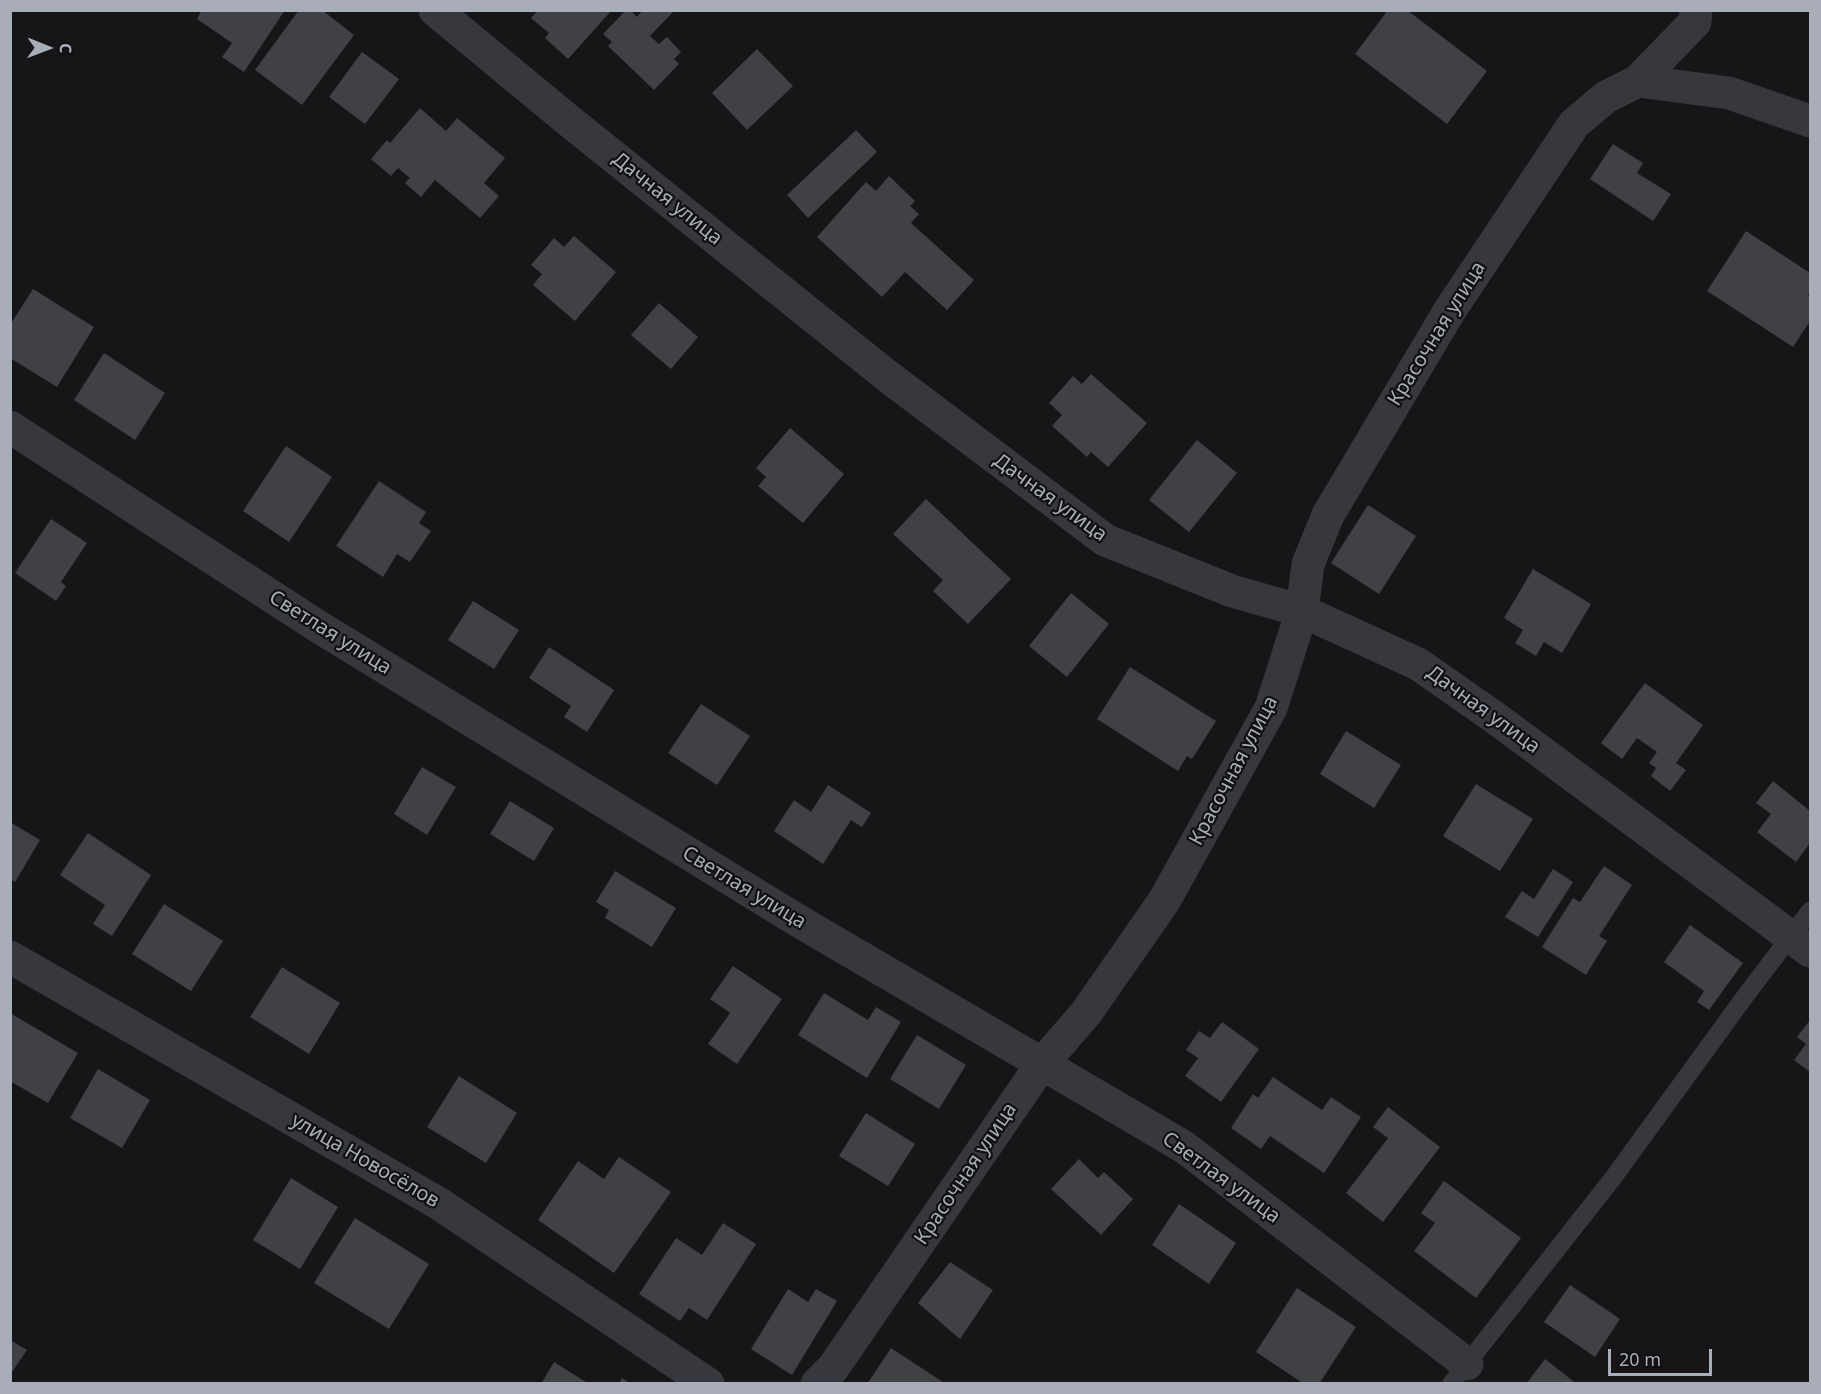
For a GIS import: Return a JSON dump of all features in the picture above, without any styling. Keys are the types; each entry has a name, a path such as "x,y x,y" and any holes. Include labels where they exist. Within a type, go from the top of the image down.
{"street":[{"name":"Дачная улица","path":"435,10 568,120 886,375 1105,540 1233,591 1302,611 1418,664 1503,724 1800,944"},
{"path":"1638,81 1695,22 1696,10"},
{"name":"Красочная улица","path":"817,1383 833,1368 1041,1065 1086,1013 1164,901 1271,708 1302,611 1308,564 1328,514 1450,310 1574,124 1606,97 1638,81"},
{"path":"1638,81 1729,93 1810,121"},
{"name":"Светлая улица","path":"10,427 320,627 807,926 1184,1147 1459,1373"},
{"name":"улица Новосёлов","path":"10,957 438,1203 708,1383"}],"lane":[{"path":"1459,1373 1800,944 1810,911"}],"building":[{"path":"202,10 285,10 244,72 222,57 232,43 197,19"},
{"path":"299,10 322,10 354,35 302,105 255,70"},
{"path":"538,10 612,10 568,59 545,38 549,33 531,18"},
{"path":"626,10 630,10 637,17 643,10 675,10 650,36 659,44 667,37 681,52 674,59 679,64 654,90 608,46 612,42 603,34"},
{"path":"1388,10 1407,10 1487,71 1447,124 1355,54"},
{"path":"757,49 793,86 747,130 712,93"},
{"path":"362,52 399,79 365,124 329,97"},
{"path":"420,108 446,131 457,118 505,158 484,183 499,196 480,218 435,180 421,197 405,183 410,178 398,168 391,176 371,159 387,140 390,143"},
{"path":"856,130 877,152 808,218 787,195"},
{"path":"1613,144 1643,163 1637,173 1671,194 1653,221 1590,179"},
{"path":"889,176 915,201 910,206 919,214 911,223 974,280 947,310 905,272 882,297 817,237 866,182 876,191"},
{"path":"1746,231 1810,273 1808,295 1810,297 1810,321 1793,347 1707,291"},
{"path":"574,236 616,272 575,321 533,285 542,274 531,265 554,238 564,247"},
{"path":"33,289 94,327 57,387 10,358 10,325"},
{"path":"659,303 698,337 671,369 631,335"},
{"path":"104,353 165,393 135,440 74,400"},
{"path":"1091,374 1147,423 1108,467 1091,452 1087,457 1052,426 1062,415 1049,403 1073,376 1082,384"},
{"path":"790,428 844,474 803,523 758,486 766,477 756,468"},
{"path":"1197,440 1237,473 1189,532 1149,500"},
{"path":"286,446 332,477 289,542 243,511"},
{"path":"379,481 426,512 419,523 431,531 410,562 397,554 383,577 336,546"},
{"path":"926,499 1011,579 968,624 933,591 943,580 893,534"},
{"path":"1368,505 1416,536 1379,594 1331,563"},
{"path":"51,519 87,543 61,582 66,586 56,601 15,573"},
{"path":"1533,569 1591,604 1562,653 1544,642 1536,656 1515,643 1523,630 1504,618"},
{"path":"1071,593 1109,624 1067,677 1029,646"},
{"path":"473,601 519,630 494,669 448,640"},
{"path":"549,647 614,690 587,732 564,717 571,706 529,678"},
{"path":"1130,667 1216,721 1192,759 1187,756 1178,771 1097,719"},
{"path":"1645,683 1703,725 1676,763 1686,770 1670,791 1651,776 1656,768 1649,763 1657,752 1637,738 1622,759 1601,743"},
{"path":"701,704 750,736 717,785 668,753"},
{"path":"1346,731 1401,765 1374,808 1320,774"},
{"path":"422,767 456,787 427,835 394,814"},
{"path":"1773,781 1810,811 1810,843 1796,862 1757,832 1771,814 1756,803"},
{"path":"1476,784 1533,819 1500,871 1443,836"},
{"path":"828,785 871,813 862,827 851,820 823,864 774,831 794,800 811,812"},
{"path":"510,801 554,828 534,861 490,834"},
{"path":"10,822 40,840 15,882 10,879"},
{"path":"88,833 151,875 112,936 93,924 105,905 60,875"},
{"path":"1604,866 1632,885 1599,936 1607,941 1586,975 1542,947 1573,898 1580,902"},
{"path":"1553,869 1573,882 1538,937 1505,917 1522,891 1534,899"},
{"path":"615,871 676,908 652,947 605,918 609,910 596,902"},
{"path":"164,904 223,941 191,991 132,954"},
{"path":"1690,925 1743,963 1709,1010 1697,1002 1704,991 1664,962"},
{"path":"733,966 782,999 737,1064 708,1044 730,1013 710,999"},
{"path":"282,967 340,1003 309,1054 250,1017"},
{"path":"824,993 868,1020 876,1007 901,1022 867,1078 798,1035"},
{"path":"10,1013 78,1053 48,1103 10,1081"},
{"path":"1810,1020 1810,1072 1794,1060 1806,1044 1797,1037"},
{"path":"1222,1022 1259,1049 1221,1102 1185,1076 1198,1058 1186,1050 1199,1031 1210,1038"},
{"path":"917,1035 966,1065 939,1109 890,1079"},
{"path":"98,1069 150,1100 122,1148 70,1118"},
{"path":"459,1076 517,1113 486,1163 427,1127"},
{"path":"1273,1077 1322,1110 1331,1097 1361,1117 1324,1173 1270,1136 1261,1149 1231,1128 1253,1094 1258,1098"},
{"path":"1388,1107 1440,1147 1383,1222 1346,1193 1388,1138 1373,1127"},
{"path":"866,1113 915,1144 888,1186 839,1156"},
{"path":"619,1157 671,1192 614,1273 538,1220 578,1161 604,1179"},
{"path":"1079,1159 1098,1178 1104,1172 1133,1199 1101,1235 1051,1189"},
{"path":"291,1178 338,1207 300,1269 253,1240"},
{"path":"1444,1181 1521,1238 1476,1298 1414,1251 1435,1223 1421,1213"},
{"path":"1179,1204 1236,1243 1209,1284 1152,1245"},
{"path":"355,1218 429,1264 389,1329 314,1283"},
{"path":"723,1223 756,1244 707,1320 689,1308 680,1321 639,1294 676,1238 702,1255"},
{"path":"950,1262 993,1290 960,1339 918,1303"},
{"path":"1570,1285 1620,1319 1595,1357 1544,1322"},
{"path":"1297,1288 1356,1327 1319,1384 1304,1384 1256,1352"},
{"path":"788,1289 808,1302 816,1289 837,1301 792,1375 751,1349"},
{"path":"10,1340 27,1350 10,1375"},
{"path":"891,1348 946,1384 867,1384"},
{"path":"1545,1359 1577,1384 1526,1384"},
{"path":"554,1362 589,1384 541,1384"},
{"path":"622,1378 631,1384 619,1384"}]}
